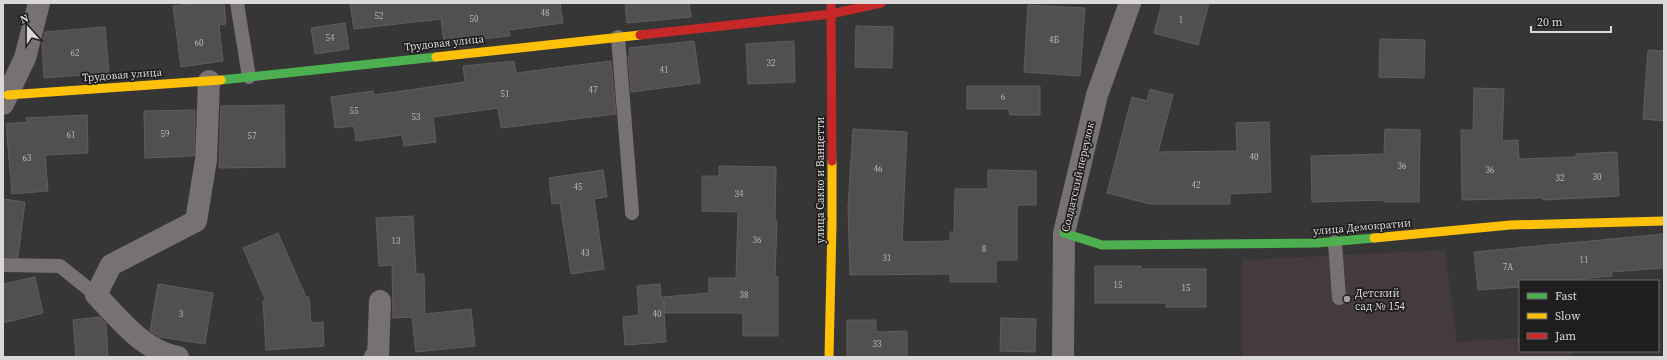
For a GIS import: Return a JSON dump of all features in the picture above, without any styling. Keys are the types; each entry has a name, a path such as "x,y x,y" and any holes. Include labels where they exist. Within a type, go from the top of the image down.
{"street":[{"path":"6,100 24,58 39,3"},
{"name":"улица Сакко и Ванцетти","path":"829,357 832,225 831,3"},
{"name":"Трудовая улица","path":"6,100 249,77 831,14 881,3"},
{"name":"Солдатский переулок","path":"1063,357 1064,233 1097,95 1130,3"},
{"path":"178,357 170,356 142,341 96,295 111,265 196,221 206,160 209,81"},
{"name":"улица Демократии","path":"1064,233 1102,245 1317,243 1510,226 1664,221"},
{"path":"375,357 378,357 380,301"}],"lane":[{"path":"237,3 249,77"},
{"path":"618,37 632,213"},
{"path":"1335,242 1339,298"},
{"path":"3,265 60,266 96,295"}],"shaded area":[{"name":"Детский сад № 154","path":"1445,250 1457,342 1519,338 1519,352 1573,352 1574,357 1242,357 1242,260"}],"building":[{"path":"197,3 224,3 226,24 219,25 223,61 181,67 173,6"},
{"path":"350,3 560,3 563,23 509,30 510,36 444,43 441,19 354,29"},
{"path":"625,3 689,3 691,17 627,23"},
{"path":"1162,3 1209,3 1198,45 1154,33"},
{"path":"1028,5 1085,8 1080,76 1024,72"},
{"path":"345,23 349,49 315,54 311,28"},
{"path":"856,26 893,27 892,68 855,67"},
{"path":"105,27 109,73 44,78 42,43 45,32"},
{"path":"1380,39 1425,40 1424,78 1379,77"},
{"path":"694,41 700,83 631,92 628,56 630,56 629,48"},
{"path":"794,41 795,82 748,84 746,44"},
{"path":"1648,50 1664,51 1664,121 1643,119"},
{"path":"514,61 516,73 611,61 616,114 501,128 498,108 433,117 436,142 404,146 402,135 356,141 354,126 335,128 331,97 373,91 374,95 465,82 463,66"},
{"path":"967,86 1040,86 1040,115 1010,115 1009,109 967,109"},
{"path":"1474,88 1504,89 1502,141 1518,140 1519,159 1576,157 1576,154 1617,152 1619,196 1543,200 1543,198 1462,200 1461,130 1473,130"},
{"path":"1150,89 1173,95 1158,152 1237,151 1236,123 1269,122 1271,192 1230,194 1230,204 1150,204 1107,193 1132,97 1147,101"},
{"path":"284,105 285,167 219,168 221,106"},
{"path":"195,110 194,156 145,158 144,111"},
{"path":"87,115 88,153 45,155 48,191 12,194 6,124 27,122 26,118"},
{"path":"853,129 907,132 902,242 950,241 950,232 954,232 955,189 988,189 988,170 1036,171 1036,205 1017,205 1017,260 996,260 996,282 950,282 950,274 850,275 848,207"},
{"path":"1385,129 1420,130 1419,202 1384,202 1384,200 1312,202 1311,156 1384,154"},
{"path":"719,166 776,167 775,221 777,221 775,277 778,277 778,336 743,336 743,313 665,313 664,297 709,293 709,278 736,278 738,212 702,211 702,176 719,176"},
{"path":"603,170 607,197 594,199 604,269 571,274 560,203 552,204 549,178"},
{"path":"3,199 25,202 18,257 3,257"},
{"path":"413,216 416,274 424,274 425,314 471,309 475,346 416,352 412,317 393,318 392,265 379,266 376,218"},
{"path":"278,233 306,297 309,297 311,323 323,322 324,346 266,350 263,301 266,301 243,248"},
{"path":"1664,234 1664,268 1611,272 1612,276 1580,280 1519,280 1519,287 1478,290 1474,252"},
{"path":"1095,266 1141,266 1141,269 1206,269 1206,307 1166,307 1166,303 1095,303"},
{"path":"35,277 43,313 3,323 3,284"},
{"path":"158,284 213,293 205,344 159,337 150,331"},
{"path":"660,284 661,297 663,297 666,342 625,345 623,317 639,315 637,286"},
{"path":"100,317 106,323 108,357 76,357 73,320"},
{"path":"1001,318 1036,319 1035,352 1000,351"},
{"path":"847,320 876,320 876,332 907,331 907,357 847,357"}],"traffic: fast":[{"path":"221,80 436,57"},
{"path":"1064,233 1102,245 1317,243 1374,238"}],"traffic: slow":[{"path":"436,57 640,35"},
{"path":"8,95 221,80"},
{"path":"829,357 832,161"},
{"path":"1374,238 1510,225 1664,221"}],"traffic: jam":[{"path":"831,3 832,161"},
{"path":"640,35 831,14 881,3"}],"place":[{"name":"Детский сад № 154","path":"1347,299"}]}
